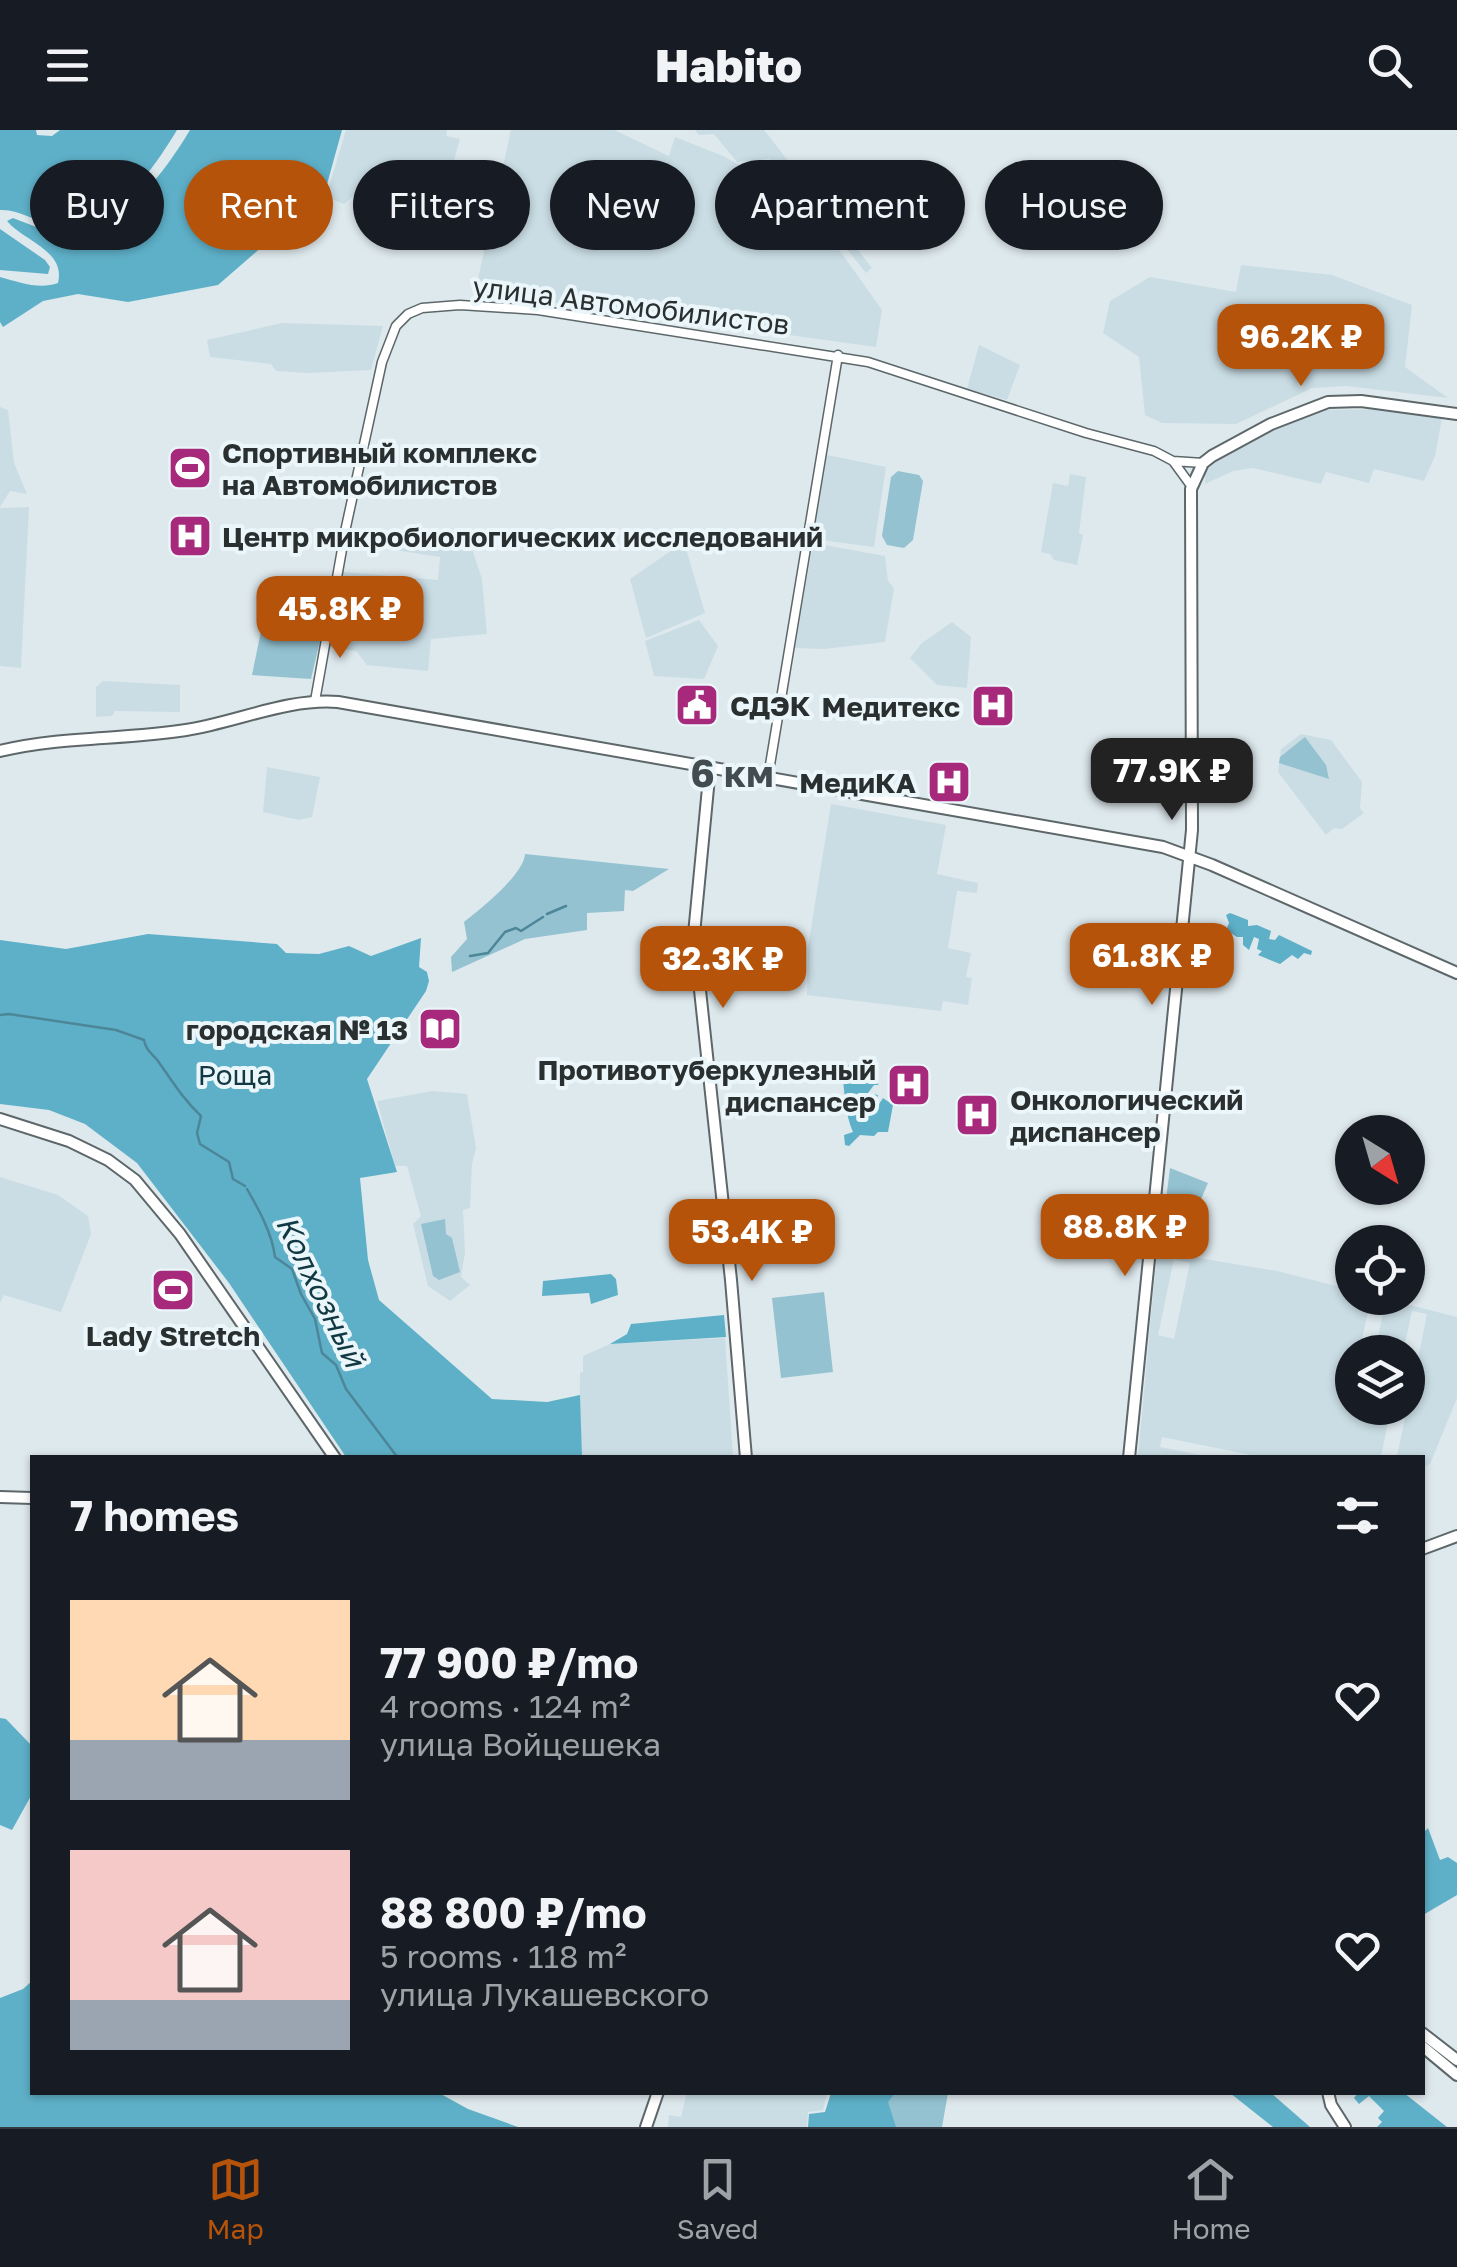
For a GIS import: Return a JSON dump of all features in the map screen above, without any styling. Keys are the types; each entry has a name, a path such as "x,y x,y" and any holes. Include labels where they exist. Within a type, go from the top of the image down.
{"main road":[{"path":"1129,1455 1188,856 1193,775 1192,487 1203,462 1265,427 1328,402 1361,401 1457,414"},
{"path":"0,750 55,740 188,730 316,697 1162,847 1457,972"},
{"path":"710,767 694,934 746,1455"},
{"path":"0,1118 69,1141 108,1160 136,1180 180,1234 333,1455"},
{"path":"0,1497 30,1498"},
{"path":"1425,1549 1457,1536"},
{"path":"1425,2035 1457,2060"},
{"path":"1425,2048 1457,2075"},
{"path":"646,2127 657,2095"},
{"path":"1329,2095 1345,2127"}],"street":[{"name":"улица Автомобилистов","path":"316,697 346,527 380,374 392,332 410,313 450,305 538,310 838,355 892,368 974,398 1150,450 1173,461 1203,462"},
{"path":"768,778 838,355"},
{"path":"1173,461 1192,487"}],"shaded area":[{"path":"346,130 447,130 446,136 460,139 454,160 353,160 353,196 344,204 333,200 333,174"},
{"path":"511,130 614,130 669,156 675,137 723,156 730,160 715,160 715,250 839,250 882,310 876,347 475,292 484,250 530,250 530,160 504,160"},
{"path":"695,130 764,130 787,160 735,160 714,134 699,135"},
{"path":"848,250 858,250 872,268 866,273"},
{"path":"1241,265 1332,275 1412,305 1405,367 1448,398 1346,386 1312,388 1236,424 1162,423 1145,415 1139,357 1103,333 1110,301 1150,277 1236,292"},
{"path":"282,323 383,326 371,370 276,371 271,364 210,357 207,340"},
{"path":"979,345 1020,365 1007,400 967,389"},
{"path":"0,407 8,410 14,463 27,494 10,491 0,507"},
{"path":"1407,409 1442,418 1435,456 1424,481 1374,469 1369,483 1326,472 1321,484 1253,468 1233,471 1205,484 1205,466 1318,410"},
{"path":"827,455 886,467 874,547 813,539"},
{"path":"898,471 919,475 923,481 913,540 904,548 887,545 882,536 891,477"},
{"path":"1070,474 1086,477 1077,565 1054,560 1050,554 1041,552 1053,483 1068,486"},
{"path":"29,507 21,668 0,666 0,508"},
{"path":"396,537 470,543 482,579 487,634 431,639 428,671 367,665 356,651 327,647 343,572 438,580 440,557 395,550"},
{"path":"684,542 705,613 646,638 630,579"},
{"path":"813,543 885,556 888,581 894,588 885,642 795,648"},
{"path":"699,620 718,646 704,679 654,676 645,641"},
{"path":"263,621 323,628 311,679 252,675"},
{"path":"952,622 971,637 967,688 937,685 910,658 922,643"},
{"path":"103,681 180,685 180,712 115,711 112,716 96,717 96,687"},
{"path":"1301,734 1331,740 1362,782 1360,808 1364,813 1326,835 1278,772 1281,749"},
{"path":"1305,737 1326,765 1329,779 1279,763 1280,757"},
{"path":"267,767 320,777 312,817 299,820 263,812"},
{"path":"831,804 946,825 937,874 978,883 977,893 957,891 948,948 971,953 966,977 972,978 968,1005 943,1001 941,1011 807,995 808,947"},
{"path":"525,854 669,869 633,891 625,890 624,911 587,913 587,930 525,939 452,972 451,957 467,939 464,922 510,881"},
{"path":"432,1091 467,1094 476,1148 470,1208 463,1210 465,1252 461,1277 470,1285 450,1301 428,1286 413,1224 421,1216 407,1166 395,1166 377,1101"},
{"path":"1170,1168 1208,1183 1195,1213 1165,1208"},
{"path":"0,1177 58,1195 88,1216 91,1234 61,1312 4,1295 0,1303"},
{"path":"445,1219 446,1234 452,1238 460,1272 439,1280 433,1276 421,1224"},
{"path":"1157,1251 1277,1271 1335,1286 1335,1315 1367,1315 1363,1335 1335,1335 1335,1425 1388,1425 1381,1455 1251,1455 1162,1437 1160,1447 1200,1455 1138,1455","holes":["1174,1259 1190,1263 1174,1339 1158,1335"]},
{"path":"824,1292 833,1372 781,1378 772,1298"},
{"path":"1425,1309 1457,1317 1457,1398 1430,1464 1425,1466 1425,1455 1397,1455 1403,1425 1425,1425 1423,1335"},
{"path":"1383,1315 1411,1315 1407,1335 1378,1335"},
{"path":"725,1338 733,1455 579,1455 583,1356 610,1344"},
{"path":"686,2095 827,2095 823,2110 808,2112 807,2127 668,2127 669,2115 681,2117"},
{"path":"893,2095 948,2095 942,2127 894,2127 887,2102"}],"green space":[{"path":"0,130 36,130 37,135 52,136 60,130 177,130 158,160 30,160 30,217 0,210"},
{"path":"190,130 342,130 333,163 184,160 184,250 258,250 218,285 128,302 78,294 43,301 3,327 0,277 44,286 58,283 56,262 45,250 164,250 164,169"},
{"path":"13,218 30,224 30,239 7,221"},
{"path":"0,229 50,267 48,274 0,270"},
{"path":"1226,915 1248,920 1248,926 1271,931 1269,939 1275,940 1279,935 1312,951 1311,955 1304,953 1298,959 1292,955 1280,964 1258,955 1262,951 1257,949 1259,939 1254,937 1249,950 1243,945 1243,937 1226,930"},
{"name":"Роща","path":"148,934 277,944 286,953 319,954 349,946 371,956 421,938 419,967 427,972 426,991 367,1079 397,1172 360,1178 368,1260 379,1300 492,1399 547,1402 580,1395 582,1455 345,1455 229,1283 137,1163 85,1124 49,1110 0,1104 0,940 66,949"},
{"path":"855,1066 851,1074 858,1076 861,1071 879,1085 868,1093 878,1095 877,1099 871,1098 870,1105 877,1107 883,1098 893,1105 888,1132 860,1135 849,1146 845,1145 844,1135 853,1132 842,1067"},
{"path":"611,1274 616,1279 618,1295 591,1304 589,1293 542,1296 543,1281"},
{"path":"724,1315 726,1337 610,1344 627,1334 631,1324"},
{"path":"0,1718 6,1719 30,1744 30,1798 12,1830 0,1825"},
{"path":"1428,1828 1440,1860 1448,1857 1457,1863 1457,1895 1425,1914"},
{"path":"30,1983 30,2095 443,2095 518,2127 0,2127 0,1998"},
{"path":"830,2095 893,2095 888,2102 896,2127 808,2127 809,2114 825,2112"},
{"path":"1233,2095 1273,2095 1310,2127 1273,2127"},
{"path":"1356,2095 1407,2095 1447,2127 1377,2127 1384,2111 1369,2096 1359,2104 1354,2098"}],"waterway":[{"path":"547,914 566,906"},
{"path":"470,956 488,953 505,932 516,928 521,931 543,917"},
{"name":"Колхозный","path":"0,1015 116,1030 144,1040 201,1116 197,1133 200,1144 229,1162 233,1179 245,1186"},
{"name":"Колхозный","path":"247,1189 268,1230 275,1257 292,1269 315,1319 322,1353 336,1365 346,1389 396,1455"}],"place":[{"name":"Спортивный комплекс на Автомобилистов","path":"190,468"},
{"name":"Центр микробиологических исследований","path":"190,536"},
{"name":"СДЭК","path":"697,705"},
{"name":"Медитекс","path":"993,706"},
{"name":"МедиКА","path":"949,782"},
{"name":"городская № 13","path":"440,1029"},
{"name":"Противотуберкулезный диспансер","path":"909,1085"},
{"name":"Онкологический диспансер","path":"977,1115"},
{"name":"Lady Stretch","path":"173,1290"}],"district":[{"name":"6 км","path":"732,772"}]}
